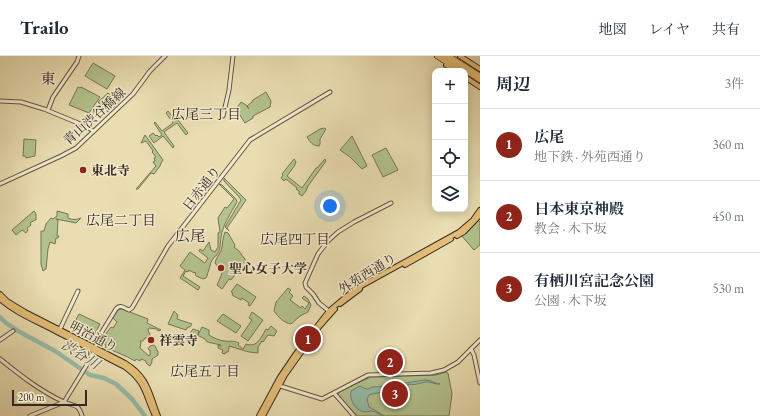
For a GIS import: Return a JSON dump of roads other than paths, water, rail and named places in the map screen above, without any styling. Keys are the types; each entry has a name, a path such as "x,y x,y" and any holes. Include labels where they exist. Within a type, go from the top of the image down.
{"highway":[{"path":"450,56 480,75"},
{"path":"454,56 480,75"},
{"path":"439,57 456,68"},
{"path":"439,57 480,83"},
{"path":"468,76 480,83"}],"main road":[{"path":"460,56 480,69"},
{"path":"439,57 452,68"},
{"name":"外苑西通り","path":"259,416 297,352 330,312 354,290 459,232 480,210"},
{"name":"外苑西通り","path":"330,312 365,287 458,236 464,232 480,215"},
{"name":"明治通り","path":"0,294 7,301 24,312 125,367 135,375 144,387 155,416"},
{"name":"明治通り","path":"0,300 10,308 23,315 59,331"},
{"name":"明治通り","path":"95,350 125,363 132,367 140,375 147,386 158,416"},
{"name":"外苑西通り","path":"263,416 277,385"}],"street":[{"path":"48,110 53,97 77,62 79,56"},
{"name":"青山渋谷橋線","path":"0,184 66,154 80,144 133,94 160,58 166,56"},
{"path":"223,116 229,90 233,56"},
{"name":"日赤通り","path":"95,350 102,331 118,307 120,306 129,310 132,308 165,251 252,138 330,92"},
{"path":"0,101 21,102 48,110 94,131"},
{"path":"330,312 319,303 314,294 306,287 305,283 318,254 328,241 338,232 391,203"},
{"path":"59,331 78,291"},
{"path":"0,340 12,331"},
{"path":"277,385 321,399 368,375 431,373 440,371 455,364 480,340"},
{"path":"470,349 474,355 480,383"},
{"path":"30,416 64,402 86,368 95,350"},
{"path":"0,359 33,385 64,402 79,408 82,416"},
{"path":"334,393 354,416"}],"waterway":[{"name":"渋谷川","path":"0,317 18,331 55,351 90,375 104,378 116,384 132,399 145,416"}],"place":[{"name":"東北寺","path":"83,170"},
{"name":"聖心女子大学","path":"221,268"},
{"name":"広尾","path":"308,339"},
{"name":"祥雲寺","path":"151,340"},
{"name":"日本東京神殿","path":"390,362"},
{"name":"有栖川宮記念公園","path":"395,394"}],"district":[{"name":"東","path":"48,79"},
{"name":"広尾三丁目","path":"206,114"},
{"name":"広尾二丁目","path":"121,220"},
{"name":"広尾","path":"190,236"},
{"name":"広尾四丁目","path":"295,239"},
{"name":"広尾五丁目","path":"205,371"}]}
